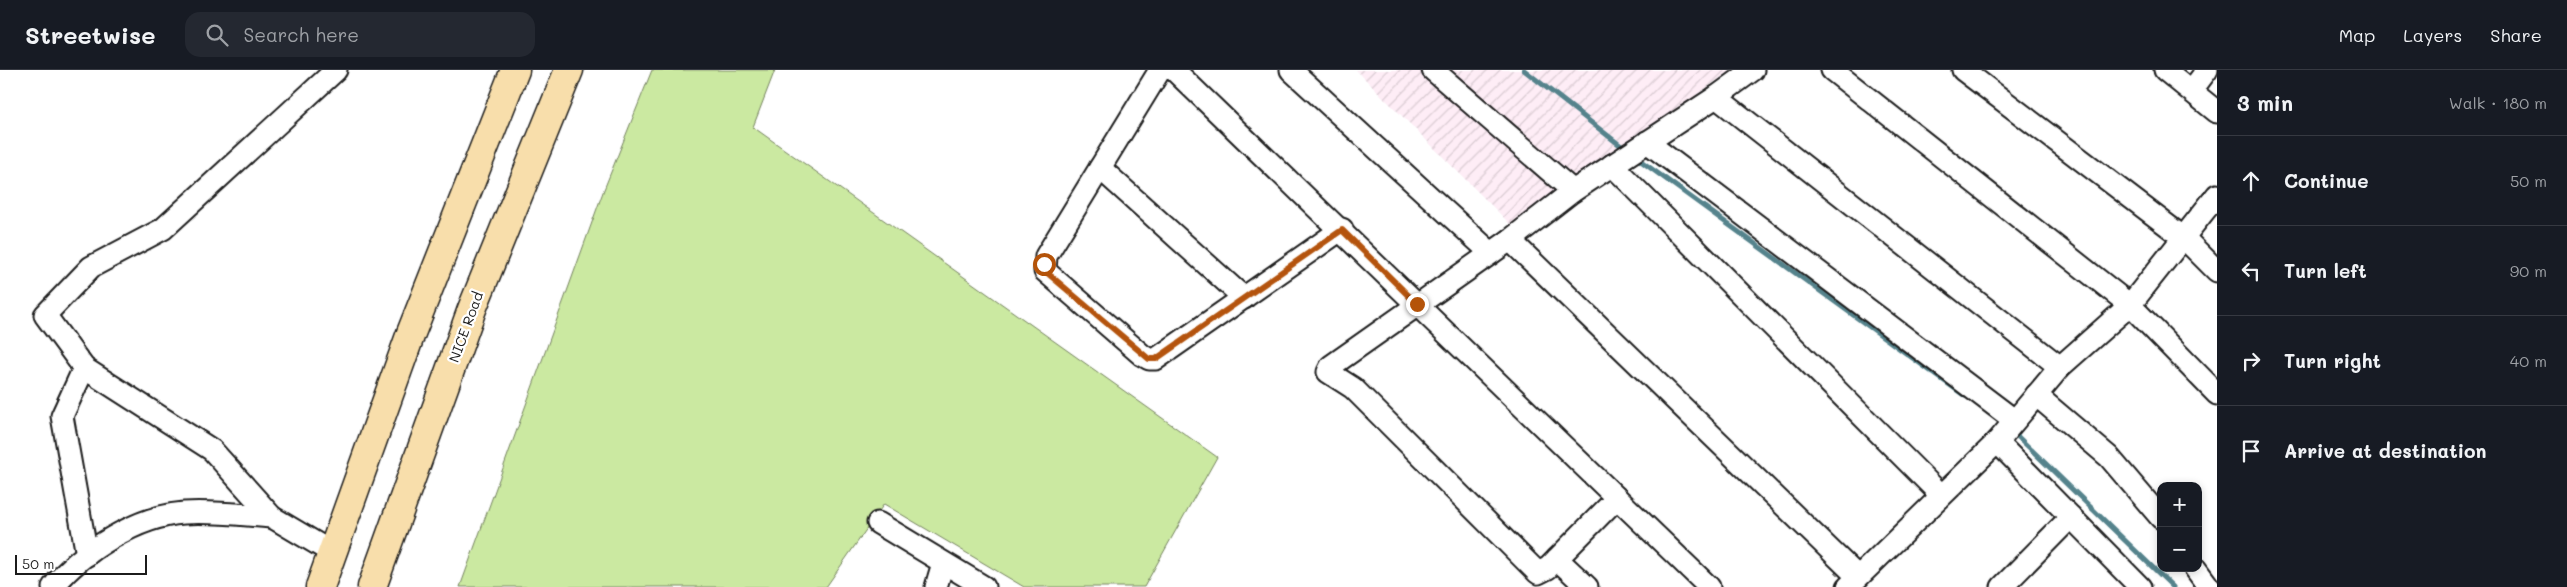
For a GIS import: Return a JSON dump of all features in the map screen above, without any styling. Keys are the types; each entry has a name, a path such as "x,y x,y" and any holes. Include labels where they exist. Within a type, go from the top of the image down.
{"highway":[{"path":"320,587 331,552 412,333 515,70"},
{"name":"NICE Road","path":"372,587 472,309 569,70"}],"street":[{"path":"331,552 272,517 212,450 84,368 45,315 91,267 163,229 336,70"},
{"path":"1160,70 1046,256 1045,271 1149,359 1156,359 1342,230"},
{"path":"1174,70 1342,230 1709,587"},
{"path":"1292,70 1491,253"},
{"path":"1433,70 1573,191"},
{"path":"1617,498 1548,568 1538,573 1353,388 1328,372 1331,366 1510,240 1573,191 1716,97 1753,70"},
{"path":"1832,70 2130,305 2217,394"},
{"path":"1963,70 2184,238 2217,271"},
{"path":"2165,70 2217,112"},
{"path":"2192,90 2206,70"},
{"path":"1716,97 2060,367"},
{"path":"1647,142 2014,420"},
{"path":"1612,165 1941,495"},
{"path":"1100,168 1244,298"},
{"path":"1510,240 1853,582 1997,442 2060,367 2130,305 2217,195"},
{"path":"84,368 62,416 87,555"},
{"path":"2036,395 2109,458 2157,513"},
{"path":"1997,442 2140,587"},
{"path":"54,587 62,576 102,543 144,523 183,513 272,517"},
{"path":"2002,587 2071,517"},
{"path":"878,523 984,587"},
{"path":"1557,558 1587,587"},
{"path":"936,587 944,563"},
{"path":"2198,572 2208,587"}],"shaded area":[{"path":"1356,70 1732,70 1511,225"}],"green space":[{"path":"652,70 775,70 753,127 1217,457 1144,587 1024,587 884,504 826,587 460,587 603,192"}],"waterway":[{"path":"1524,70 1625,149"},
{"path":"1634,156 1965,396"},
{"path":"2012,431 2173,587"}],"route":[{"path":"1044,264 1045,271 1142,356 1149,359 1156,359 1342,230 1417,304"}]}
